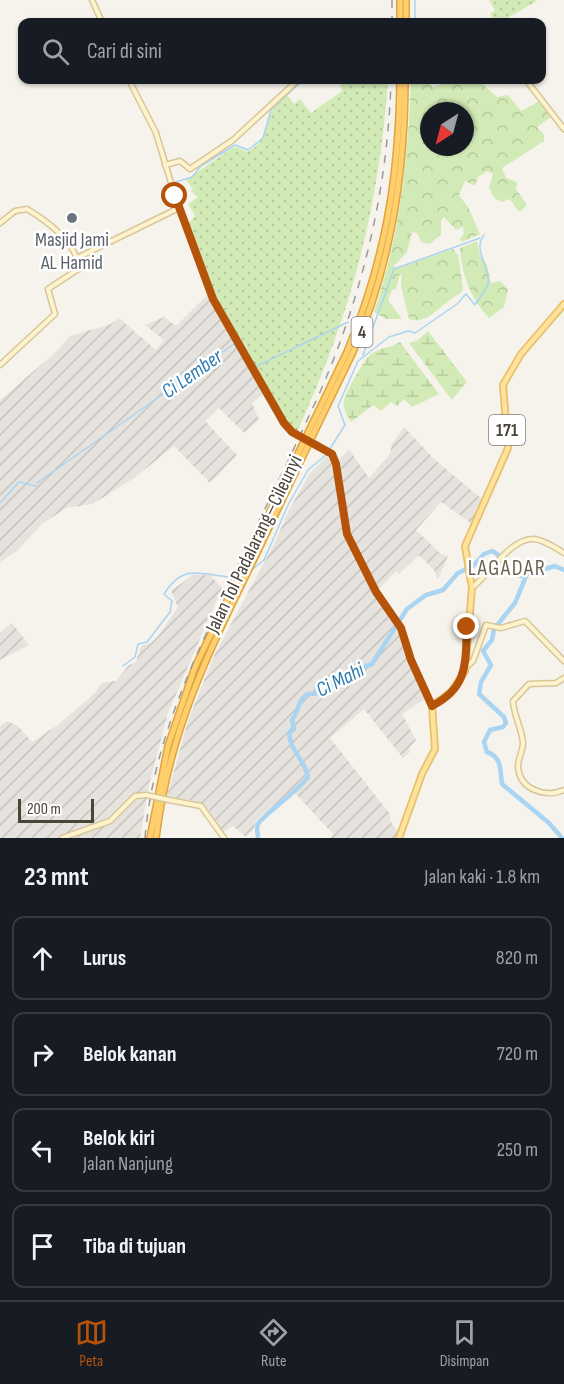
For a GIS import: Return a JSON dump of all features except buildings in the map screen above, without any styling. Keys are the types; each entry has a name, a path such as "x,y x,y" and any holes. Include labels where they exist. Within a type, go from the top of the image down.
{"highway":[{"path":"400,0 400,18"},
{"path":"406,0 406,18"},
{"name":"Jalan Tol Padalarang–Cileunyi","path":"156,838 165,785 185,708 245,576 248,564 347,352 374,277 390,214 397,170 400,84"},
{"name":"Jalan Tol Padalarang–Cileunyi","path":"150,838 159,783 180,706 195,667 238,577 248,564 353,352 383,270 402,164 405,84"}],"main road":[{"name":"171","path":"465,669 468,611 472,588 466,543 475,528 508,446 504,383 521,354 564,304"},
{"path":"399,838 422,774 432,759 436,741 432,706 451,692 465,669"}],"street":[{"path":"92,0 100,18"},
{"path":"131,84 156,133 178,209 213,299 284,423 297,435 332,454 336,464 347,534 376,592 400,626 411,660 432,706"},
{"path":"165,165 180,161 188,169 192,168 236,138 294,84"},
{"path":"529,84 564,129"},
{"path":"0,223 15,211 27,208 59,231 77,258 78,270 47,290 55,312 54,316 0,365"},
{"path":"77,258 178,209"},
{"path":"472,588 502,558 529,539 544,542 564,553"},
{"path":"465,669 473,661 484,628 489,624 495,627 525,621 564,661"},
{"path":"564,678 556,683 529,684 513,701 523,743 518,766 523,779 537,792 548,795 564,790"},
{"path":"62,838 103,825 113,819 135,796 146,795 201,806 224,838"}],"shaded area":[{"path":"207,295 264,394 252,403 259,420 244,433 219,408 205,421 237,455 210,483 174,446 134,478 93,504 66,508 42,524 17,551 0,562 0,400 55,353 70,336 111,324 119,318 156,350 164,340 145,325 164,317 176,326"},
{"path":"404,427 434,459 483,500 475,526 441,502 416,530 441,554 448,556 438,580 434,570 419,555 399,574 396,571 375,593 400,632 426,698 402,714 416,740 409,748 410,752 403,758 364,709 330,738 390,814 390,821 399,832 397,838 330,838 333,834 293,791 257,819 254,829 246,837 233,826 223,832 208,809 198,802 167,796 188,721 214,656 310,473 327,456 335,464 349,449 369,478 390,454 392,444"},
{"path":"194,574 210,575 222,588 168,713 149,785 140,838 0,838 0,726 7,721 18,726 32,742 58,725 95,693 101,683 116,681 129,665 136,662 141,646 151,643 158,636 178,607 171,591"},
{"path":"12,623 29,645 0,660 0,632"}],"green space":[{"path":"489,0 538,0 508,18 493,18 490,14 495,10"},
{"path":"342,84 388,84 384,127 369,217 347,303 333,345 297,432 289,426 217,303 188,224 195,216 188,204 198,197 191,191 193,189 186,180 232,148 237,147 247,152 259,144 274,108 287,95 294,104 300,99 311,113 338,94 342,90 340,86"},
{"path":"411,84 430,84 433,87 443,84 482,84 497,97 508,95 521,111 538,102 551,117 537,127 544,135 544,141 502,168 506,178 517,182 516,189 527,205 521,211 518,211 510,199 502,202 494,198 489,187 493,174 487,171 478,177 475,186 465,181 459,195 469,209 480,234 462,242 460,239 464,234 463,227 456,230 444,217 441,221 441,234 430,244 421,242 417,233 412,232 407,252 394,266 396,269 453,249 458,255 463,288 461,293 423,319 409,319 400,274 396,289 392,290 388,300 402,319 386,319 374,312 390,255 401,198"},
{"path":"477,241 480,256 487,265 491,283 500,281 508,289 504,307 489,318 472,294 461,258 460,248"},
{"path":"428,331 467,382 452,400 409,343 418,340"},
{"path":"400,342 439,394 412,407 404,399 397,406 391,402 381,411 373,405 351,422 344,408 344,400 360,369 374,352"}],"waterway":[{"path":"415,0 415,18"},
{"path":"205,286 169,184 192,177 201,166 235,145 248,150 263,138 271,110 299,84"},
{"path":"248,573 264,560 289,503 308,470 326,455 345,425 338,406 358,361 389,337 408,331 415,333 457,304 466,294 475,305 488,283 480,247 484,235"},
{"path":"363,355 394,269 480,238"},
{"name":"Ci Lember","path":"253,368 348,322"},
{"name":"Ci Lember","path":"37,483 234,344 246,361"},
{"name":"Ci Lember","path":"0,503 19,482 36,486"},
{"name":"Ci Mahi","path":"258,838 257,828 260,821 308,777 292,745 289,733 294,729 292,720 303,698 308,694 316,694 332,687 372,664 407,609 426,595 443,590 458,573 473,566 484,554 492,551 520,576 526,576"},
{"path":"562,838 549,823 502,784 498,761 487,752 484,742 490,730 503,727 506,723 504,717 479,694 481,682 491,665 483,651 492,640 494,629 515,603 527,574 555,566 564,570"},
{"path":"123,666 135,657 138,644 147,642 170,612 172,601 164,594 180,577 196,573 235,577"}],"railway":[{"path":"392,0 392,18"},
{"path":"145,838 155,776 183,688 320,392 349,317 361,278 379,200 385,160 391,84"}],"place":[{"name":"Masjid Jami AL Hamid","path":"72,218"}],"district":[{"name":"LAGADAR","path":"507,568"}],"route":[{"path":"175,196 213,299 284,423 292,432 329,450 332,454 336,464 339,497 347,534 376,592 401,628 411,660 432,706 451,692 463,676 467,627"}]}
